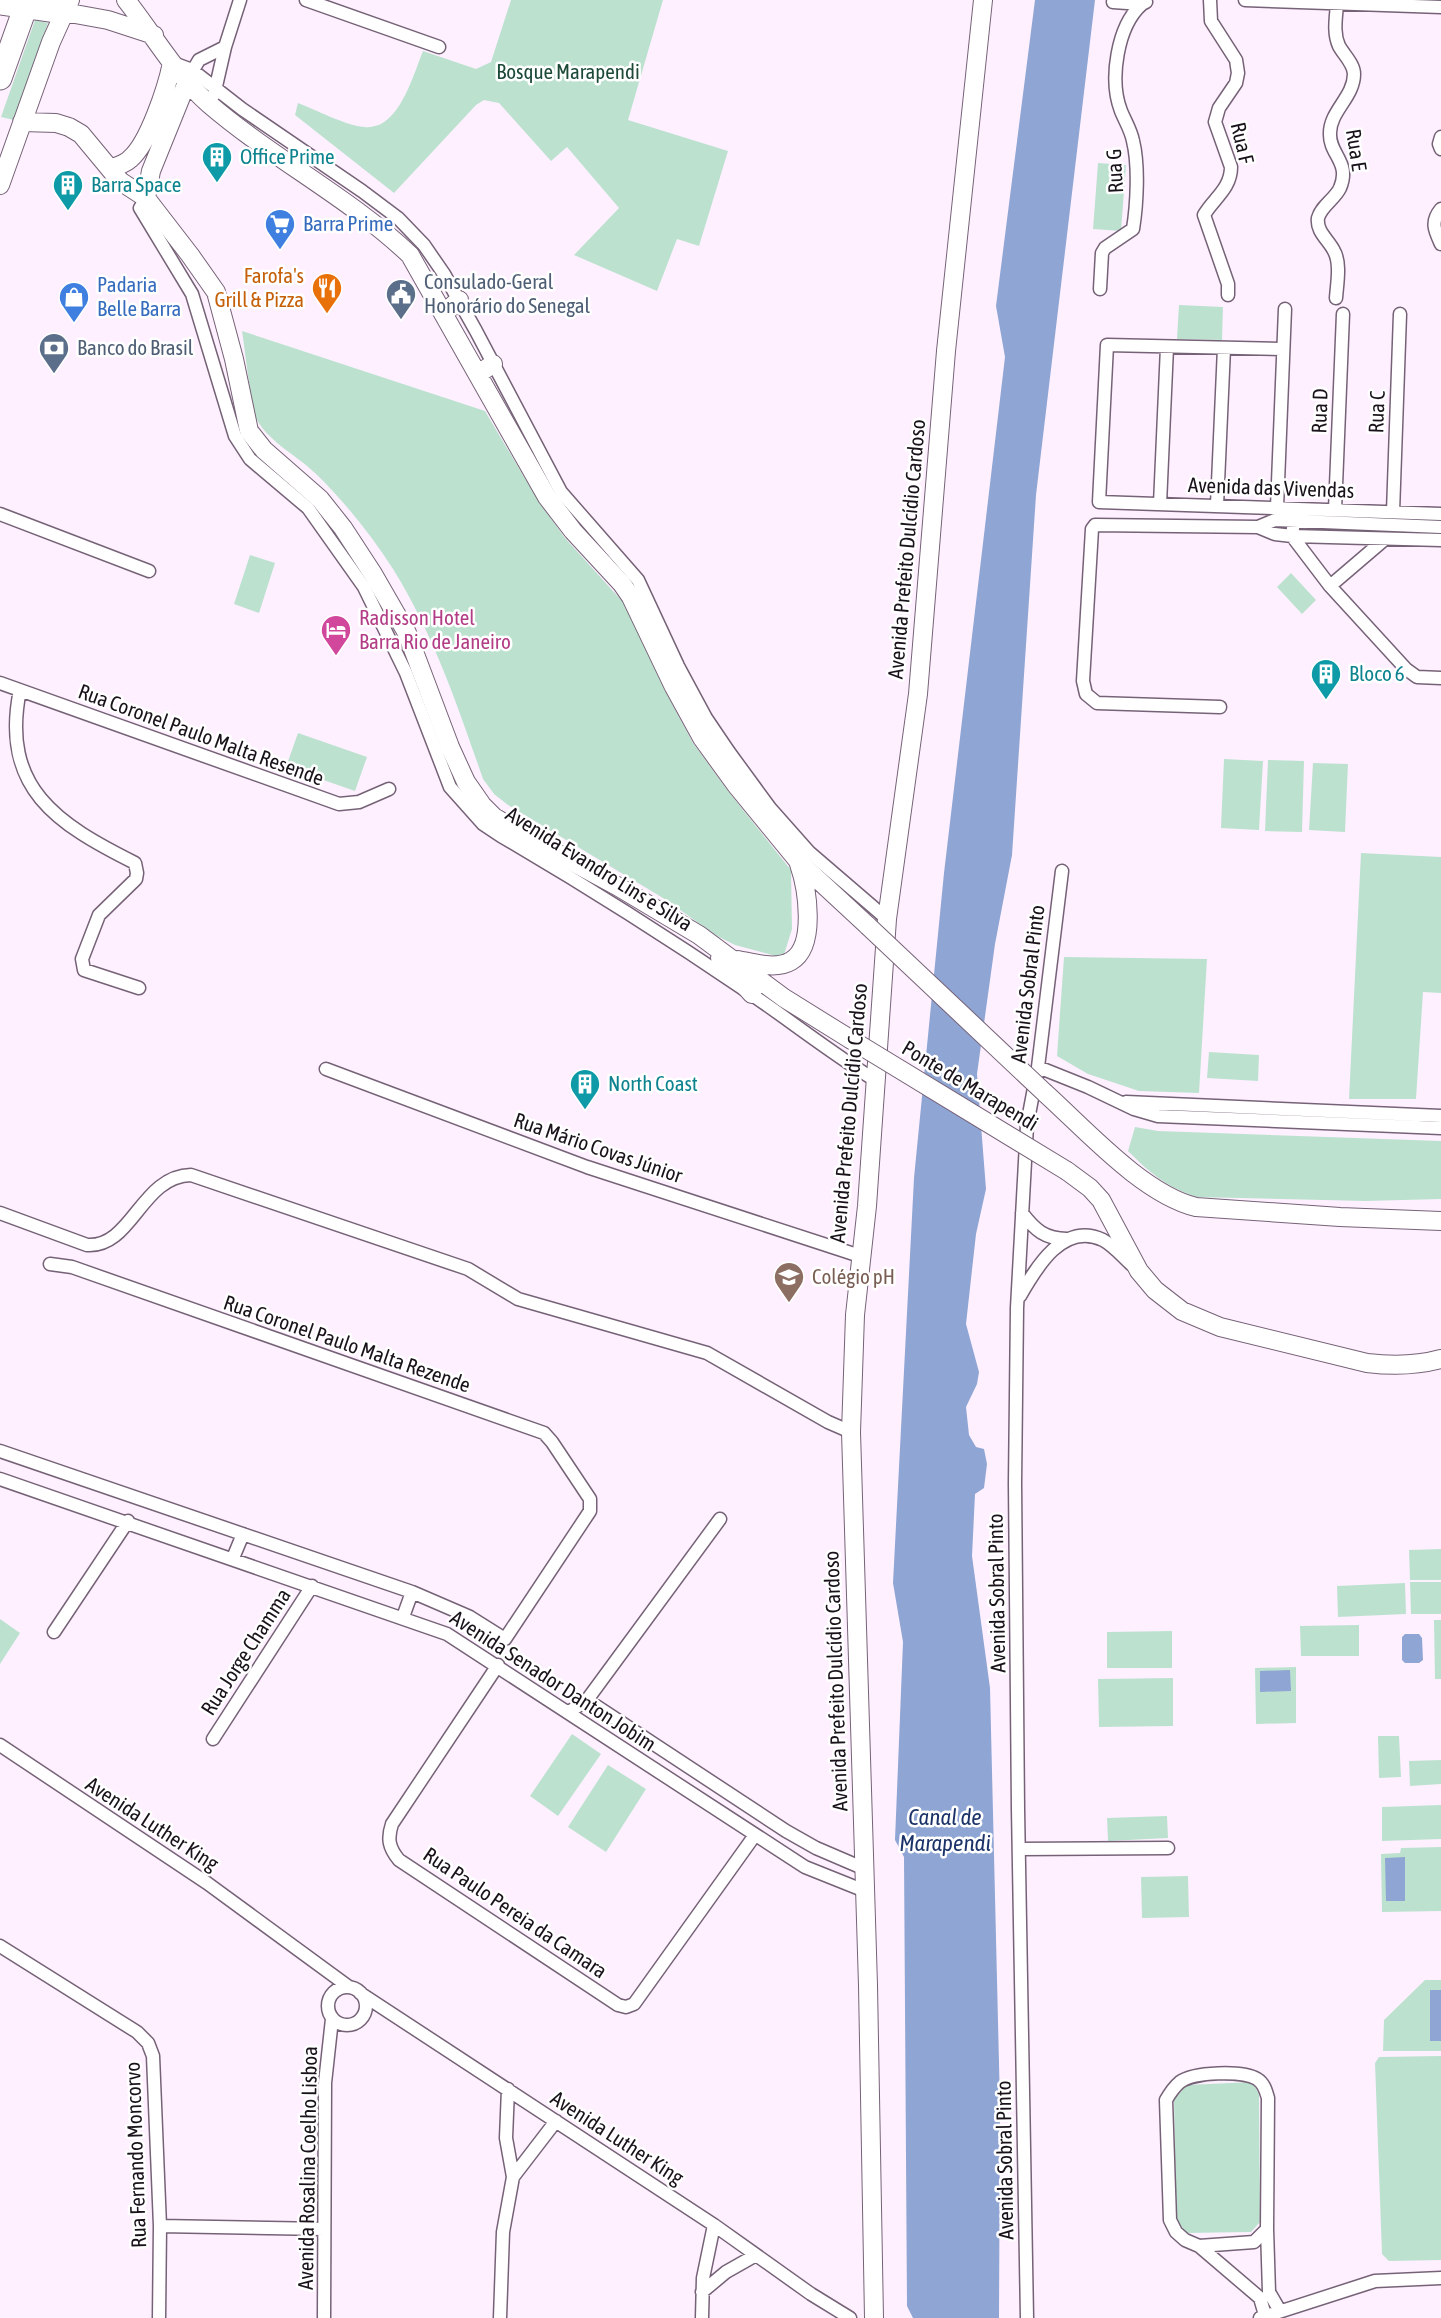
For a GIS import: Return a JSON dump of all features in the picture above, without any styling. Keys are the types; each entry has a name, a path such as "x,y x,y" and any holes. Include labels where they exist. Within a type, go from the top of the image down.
{"highway":[{"path":"0,3 67,6"},
{"path":"0,78 27,3"}],"street":[{"path":"126,0 172,63 390,236 410,255 444,313 486,369 561,492 638,580 678,666 706,718 770,808 809,852 887,919"},
{"path":"214,97 225,47 240,0"},
{"path":"306,0 439,47"},
{"name":"Avenida Prefeito Dulcídio Cardoso","path":"874,2318 865,1869 851,1432 855,1315 867,1206 887,919 918,694 946,351 983,0"},
{"name":"Rua F","path":"1210,0 1214,29 1236,60 1238,73 1236,83 1219,108 1215,122 1231,173 1226,187 1203,215 1228,284 1228,295"},
{"path":"1245,0 1441,7"},
{"path":"1113,2 1146,2"},
{"name":"Rua G","path":"1100,289 1102,253 1105,248 1133,229 1135,217 1133,140 1115,88 1122,32 1129,17 1146,2"},
{"name":"Rua E","path":"1336,298 1335,252 1322,233 1318,219 1339,190 1344,174 1330,139 1330,130 1350,92 1354,75 1353,68 1338,45 1335,33 1337,4"},
{"path":"0,185 51,42 67,6 154,35"},
{"path":"146,198 151,171 190,76 199,60 225,47"},
{"path":"110,169 131,159 142,145 160,102 172,63"},
{"path":"214,97 398,218 424,245 459,300 486,369 547,497 631,597 702,738 736,785 799,862"},
{"name":"Avenida Evandro Lins e Silva","path":"22,122 56,123 81,134 120,181 146,198 216,292 249,431 264,450 320,499 373,574 407,633 466,782 482,805 494,817 699,935 784,998"},
{"path":"1441,137 1441,149"},
{"name":"Avenida Evandro Lins e Silva","path":"146,198 140,208 192,294 235,436 250,459 308,508 364,587 406,673 450,787 483,824 649,925 752,994 843,1061 875,1080"},
{"path":"1441,209 1433,227 1441,244"},
{"path":"444,313 459,300"},
{"path":"1277,507 1285,309"},
{"name":"Rua D","path":"1335,510 1343,314"},
{"name":"Rua C","path":"1393,512 1400,314"},
{"name":"Avenida das Vivendas","path":"1167,347 1107,345 1099,502 1441,514"},
{"path":"1160,504 1167,347 1283,349"},
{"path":"1217,505 1224,348"},
{"path":"0,514 149,571"},
{"path":"1258,527 1275,520 1441,527"},
{"path":"1294,521 1292,536 1330,586 1406,669 1417,677 1441,678"},
{"path":"1220,707 1097,703 1086,694 1083,681 1093,529 1096,524 1258,527 1275,534 1292,536 1441,540"},
{"path":"1330,586 1385,539"},
{"path":"611,572 649,600"},
{"name":"Rua Coronel Paulo Malta Resende","path":"0,683 339,804 359,802 389,789"},
{"path":"20,690 14,717 16,747 31,788 48,809 71,828 135,863 136,879 99,915 82,959 82,966 84,970 139,988"},
{"path":"734,959 772,965 792,961 805,941 807,898 799,862 770,808"},
{"name":"Ponte de Marapendi","path":"799,862 1045,1093 1154,1190 1182,1204 1196,1207 1441,1221"},
{"path":"550,865 617,886"},
{"name":"Avenida Sobral Pinto","path":"1027,2318 1015,1483 1018,1299 1027,1125 1038,1067 1062,871"},
{"path":"699,935 752,994"},
{"name":"Ponte de Marapendi","path":"784,998 1067,1171 1090,1188 1101,1200 1139,1271"},
{"path":"1038,1067 1134,1109 1158,1116 1441,1128"},
{"name":"Rua Mário Covas Júnior","path":"326,1069 587,1167 860,1256"},
{"path":"1123,1102 1441,1116"},
{"path":"1215,1119 1225,1113 1290,1115 1311,1109"},
{"path":"0,1213 87,1245 97,1246 112,1239 164,1182 180,1175 191,1175 459,1266 518,1298 707,1353 828,1422 851,1432"},
{"path":"1022,1213 1040,1233 1054,1238 1101,1239 1139,1271 1155,1290 1182,1311 1220,1327 1367,1363 1392,1366 1441,1359"},
{"path":"1419,1220 1441,1213"},
{"path":"1018,1299 1041,1261 1056,1246 1072,1239"},
{"name":"Rua Coronel Paulo Malta Rezende","path":"50,1264 72,1267 544,1433 590,1499 590,1511 505,1639"},
{"name":"Avenida Senador Danton Jobim","path":"0,1451 412,1592 470,1617 505,1639"},
{"name":"Avenida Senador Danton Jobim","path":"0,1479 403,1616 447,1634 755,1836 809,1869 865,1891"},
{"path":"569,1712 587,1700 720,1519"},
{"path":"54,1632 128,1521"},
{"path":"233,1558 243,1534"},
{"name":"Rua Jorge Chamma","path":"213,1739 312,1586"},
{"path":"403,1616 412,1592"},
{"name":"Rua Paulo Pereia da Camara","path":"498,1665 392,1824 389,1841 392,1852 399,1860 618,2005 626,2007 634,2004 755,1836"},
{"name":"Avenida Senador Danton Jobim","path":"587,1700 786,1831 816,1848 865,1869"},
{"name":"Avenida Luther King","path":"0,1745 207,1883 354,1990 714,2225 850,2318"},
{"path":"1020,1849 1168,1848"},
{"name":"Rua Fernando Moncorvo","path":"0,1946 137,2032 148,2043 156,2067 159,2318"},
{"path":"336,1990 354,1990 364,1998 366,2010 359,2021 348,2026 332,2019 329,2000 336,1990"},
{"name":"Avenida Rosalina Coelho Lisboa","path":"324,2318 325,2083 332,2019"},
{"path":"1280,2311 1269,2292 1268,2098 1264,2086 1257,2079 1242,2074 1193,2076 1181,2081 1166,2100 1170,2220 1176,2232 1185,2240 1199,2246 1260,2298 1262,2317 1375,2281 1441,2278"},
{"path":"500,2318 503,2232 513,2177 506,2138 508,2089"},
{"path":"513,2177 556,2122"},
{"path":"702,2318 702,2292 714,2225"},
{"path":"160,2227 324,2229"},
{"path":"1199,2246 1254,2242 1267,2229"},
{"path":"702,2292 726,2272 756,2255"}],"green space":[{"name":"Bosque Marapendi","path":"511,0 663,0 628,120 728,151 699,246 677,239 657,291 574,255 619,208 567,147 551,161 499,103 484,100 476,105 394,193 295,115 298,103 348,123 364,127 376,126 387,120 403,100 423,51 476,69 491,62"},
{"path":"35,20 48,23 14,120 1,117"},
{"path":"1098,163 1126,165 1121,231 1093,229"},
{"path":"1179,305 1223,307 1222,340 1177,339"},
{"path":"242,331 485,411 539,502 565,538 623,602 693,743 791,870 792,929 783,958 735,945 717,936 663,898 494,794 483,779 433,645 393,569 367,531 337,496 309,467 269,436 257,420"},
{"path":"250,555 275,563 259,613 234,604"},
{"path":"1291,573 1316,600 1302,614 1277,587"},
{"path":"298,733 367,757 355,791 286,767"},
{"path":"1224,759 1263,761 1259,830 1221,828"},
{"path":"1268,760 1304,761 1302,832 1265,831"},
{"path":"1313,763 1348,764 1345,832 1309,830"},
{"path":"1361,853 1441,857 1441,993 1423,992 1416,1099 1349,1099"},
{"path":"1064,957 1207,959 1199,1093 1139,1091 1088,1074 1057,1056"},
{"path":"1209,1052 1259,1055 1258,1081 1207,1078"},
{"path":"1135,1127 1158,1131 1441,1141 1441,1199 1366,1201 1196,1197 1159,1178 1128,1151"},
{"path":"1441,1549 1441,1580 1410,1580 1409,1550"},
{"path":"1410,1582 1441,1582 1441,1614 1411,1614"},
{"path":"1405,1583 1406,1614 1338,1617 1337,1586"},
{"path":"0,1619 20,1633 0,1664"},
{"path":"1434,1620 1441,1620 1441,1679 1435,1679"},
{"path":"1359,1625 1359,1656 1301,1656 1300,1626"},
{"path":"1172,1631 1172,1668 1107,1668 1107,1632"},
{"path":"1296,1667 1296,1723 1256,1724 1255,1668"},
{"path":"1173,1678 1173,1726 1099,1727 1098,1679"},
{"path":"572,1734 601,1754 558,1816 530,1796"},
{"path":"1378,1736 1399,1736 1401,1777 1379,1778"},
{"path":"1441,1760 1441,1784 1410,1786 1409,1761"},
{"path":"608,1765 646,1789 606,1852 568,1827"},
{"path":"1441,1805 1441,1839 1382,1841 1382,1807"},
{"path":"1167,1816 1168,1838 1108,1841 1107,1818"},
{"path":"1441,1847 1441,1911 1382,1912 1381,1854 1400,1853 1401,1848"},
{"path":"1188,1876 1189,1917 1142,1918 1141,1877"},
{"path":"1425,1980 1441,1980 1441,2051 1383,2051 1384,2020"},
{"path":"1441,2056 1441,2260 1389,2261 1382,2254 1375,2063 1379,2057"},
{"path":"1252,2082 1259,2094 1260,2222 1251,2232 1186,2233 1176,2219 1174,2099 1187,2085"}],"water":[{"name":"Canal de Marapendi","path":"1035,0 1095,0 1036,495 1012,855 995,944 977,1074 986,1189 976,1234 966,1324 979,1372 977,1384 966,1407 969,1435 976,1447 984,1449 987,1464 984,1488 975,1494 972,1556 990,1688 1000,2105 999,2318 913,2318 907,2306 904,1857 895,1840 903,1642 893,1583 914,1178 944,873 1005,357 996,306"},
{"path":"1405,1634 1419,1634 1422,1638 1423,1660 1419,1663 1405,1663 1402,1660 1402,1637"},
{"path":"1290,1670 1291,1691 1260,1692 1260,1671"},
{"path":"1405,1857 1405,1901 1386,1901 1385,1858"},
{"path":"1430,1990 1441,1990 1441,2041 1430,2041"}],"place":[{"name":"Office Prime","path":"217,184"},
{"name":"Barra Space","path":"68,212"},
{"name":"Barra Prime","path":"280,251"},
{"name":"Farofa's Grill & Pizza","path":"327,315"},
{"name":"Consulado-Geral Honorário do Senegal","path":"401,321"},
{"name":"Padaria Belle Barra","path":"74,324"},
{"name":"Banco do Brasil","path":"54,375"},
{"name":"Radisson Hotel Barra Rio de Janeiro","path":"336,657"},
{"name":"Bloco 6","path":"1326,701"},
{"name":"North Coast","path":"585,1111"},
{"name":"Colégio pH","path":"789,1304"}]}
